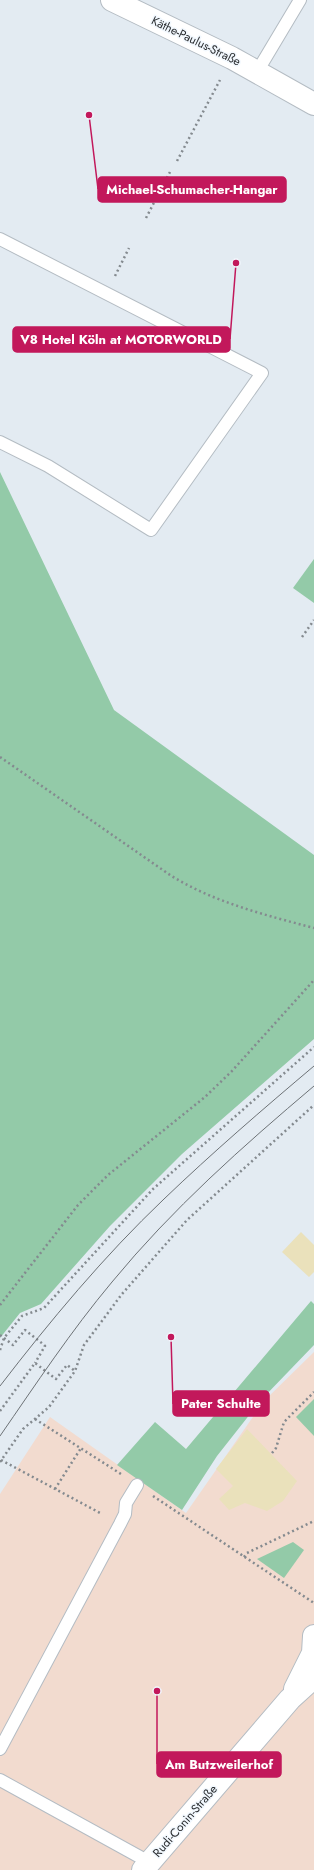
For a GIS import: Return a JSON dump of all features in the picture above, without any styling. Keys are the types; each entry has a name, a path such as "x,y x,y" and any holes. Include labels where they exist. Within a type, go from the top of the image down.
{"street":[{"name":"Käthe-Paulus-Straße","path":"112,0 137,5 314,104"},
{"name":"Rudi-Conin-Straße","path":"290,1699 313,1653 314,1636"},
{"name":"Rudi-Conin-Straße","path":"146,1866 290,1699 314,1677"}],"lane":[{"path":"257,72 300,0"},
{"path":"0,239 262,373 151,530 48,466 0,442"},
{"path":"0,1749 126,1514 126,1503 137,1485"},
{"path":"0,1780 146,1866"}],"path":[{"path":"177,160 232,58"},
{"path":"146,218 170,172"},
{"path":"106,292 130,248"},
{"path":"302,638 314,620"},
{"path":"0,757 170,875 193,889 268,915 314,928"},
{"path":"0,1305 78,1204 108,1175 205,1097 232,1071 314,980"},
{"path":"0,1350 4,1338 22,1316 44,1308 153,1189 314,1047"},
{"path":"120,1524 1,1461 23,1429 49,1407 74,1370 84,1345 122,1294 187,1220 314,1105"},
{"path":"0,1335 13,1345 25,1330 45,1346 0,1411"},
{"path":"34,1363 56,1379 68,1365 74,1370"},
{"path":"272,1453 276,1448 284,1422 314,1392"},
{"path":"34,1419 81,1448 314,1603"},
{"path":"56,1489 81,1448"},
{"path":"244,1557 247,1553 314,1521"}],"shaded area":[{"path":"314,1352 314,1870 0,1870 0,1494 50,1417 186,1513 264,1401"}],"green space":[{"path":"0,472 114,710 314,855 314,1039 182,1154 110,1226 41,1304 20,1313 0,1338"},
{"path":"314,559 314,603 293,588"},
{"path":"311,1301 314,1304 314,1345 262,1399 217,1456 182,1510 117,1465 155,1422 186,1449"},
{"path":"314,1399 314,1436 296,1417"},
{"path":"293,1542 304,1550 284,1578 257,1559"}],"sand":[{"path":"301,1232 314,1245 314,1272 309,1277 282,1252"},
{"path":"247,1429 297,1481 283,1501 267,1511 245,1503 229,1510 219,1499 233,1486 216,1469"}],"tram line":[{"path":"0,1386 38,1337 120,1243 219,1148 314,1066"},
{"path":"0,1436 82,1319 135,1255 209,1179 314,1086"}],"place":[{"name":"Michael-Schumacher-Hangar","path":"89,115"},
{"name":"V8 Hotel Köln at MOTORWORLD","path":"236,263"},
{"name":"Pater Schulte","path":"171,1337"},
{"name":"Am Butzweilerhof","path":"157,1691"}]}
